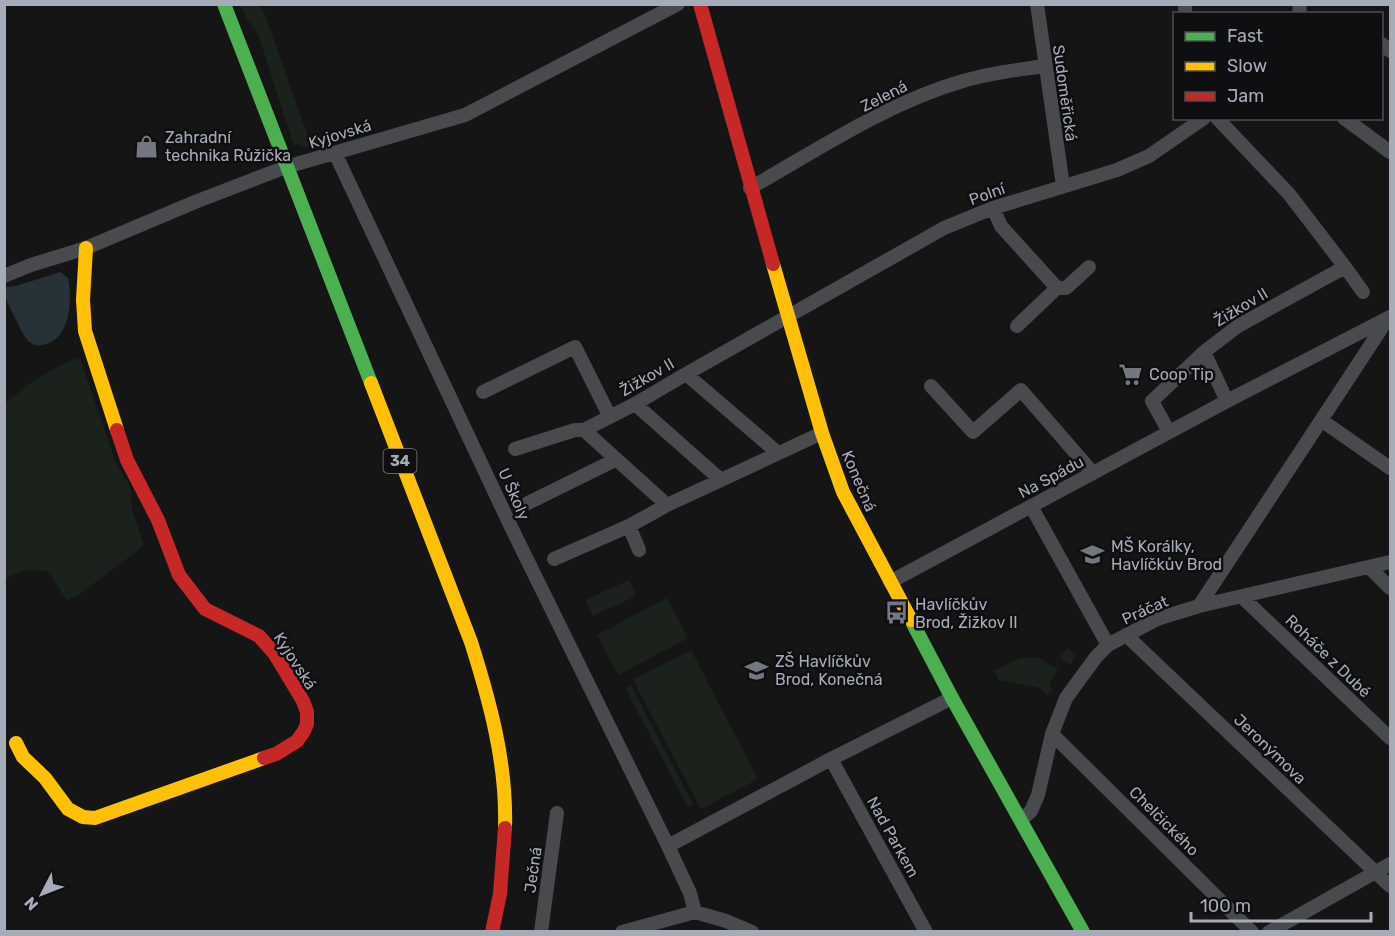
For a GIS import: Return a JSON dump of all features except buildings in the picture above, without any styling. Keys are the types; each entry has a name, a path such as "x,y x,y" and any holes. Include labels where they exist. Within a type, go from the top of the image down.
{"street":[{"name":"34","path":"224,4 471,642 491,706 502,768 505,827 502,873 492,932"},
{"name":"Kyjovská","path":"4,276 86,248 286,167 465,115 678,4"},
{"name":"Konečná","path":"700,4 750,188 822,433 843,492 952,698 1083,932"},
{"name":"Sudoměřická","path":"1036,4 1063,186"},
{"name":"Zelená","path":"750,188 909,100 963,81 1004,71 1044,66"},
{"path":"1218,120 1289,194 1364,292"},
{"path":"1347,120 1390,152"},
{"name":"Polní","path":"788,316 944,228 993,208 1117,170 1149,156 1188,125"},
{"name":"U Školy","path":"335,153 516,538 668,846"},
{"path":"993,208 1001,226 1057,288"},
{"name":"Kyjovská","path":"16,743 23,757 45,778 68,809 83,817 95,818 276,754 297,741 307,724 303,700 274,652 259,636 205,609 179,575 149,502 127,460 85,331 81,312 86,248"},
{"path":"1017,326 1057,288 1066,288 1089,267"},
{"name":"Žižkov II","path":"1169,432 1152,402 1204,352 1238,326 1345,267"},
{"name":"Žižkov II","path":"515,449 575,430 584,430 635,404 788,316"},
{"path":"1199,606 1389,318"},
{"name":"Na Spádu","path":"890,582 1227,401 1389,318"},
{"path":"483,392 572,341 610,417"},
{"path":"1204,352 1227,401"},
{"path":"686,374 778,453"},
{"path":"931,386 974,432 1021,390 1093,473"},
{"path":"635,404 721,480"},
{"path":"1321,420 1390,468"},
{"path":"584,430 667,505"},
{"path":"554,559 629,526 667,505 822,433"},
{"path":"528,503 615,460"},
{"path":"1031,506 1108,645"},
{"path":"629,526 639,550"},
{"name":"Práčat","path":"1021,820 1031,811 1038,795 1052,734 1066,698 1095,657 1108,645 1157,619 1199,606 1390,562"},
{"path":"1369,567 1390,588"},
{"name":"Roháče z Dubé","path":"1242,597 1390,738"},
{"name":"Jeronýmova","path":"1126,635 1390,886"},
{"path":"695,912 690,893 668,846 831,759 952,698"},
{"name":"Chelčického","path":"1052,734 1252,932"},
{"name":"Nad Parkem","path":"831,759 926,932"},
{"name":"Ječná","path":"541,932 557,813"},
{"path":"1269,932 1390,864"},
{"path":"622,932 695,912 752,932"}],"shaded area":[{"path":"240,5 259,5 265,15 311,145 304,147 297,143 294,146 258,34"},
{"path":"60,272 68,278 70,297 64,328 51,342 34,345 27,340 15,318 6,299 5,287 16,286"},
{"path":"75,358 81,361 116,463 130,486 132,510 144,546 76,597 67,600 47,571 23,570 5,579 5,403 36,379"},
{"path":"629,580 636,596 593,616 585,600"},
{"path":"667,598 688,638 618,675 597,635"},
{"path":"1067,648 1077,655 1070,665 1060,658"},
{"path":"691,650 758,779 701,809 633,680"},
{"path":"1028,657 1039,658 1058,669 1049,683 1053,691 1047,695 1040,688 999,680 994,671"},
{"path":"631,685 693,804 688,807 625,688"}],"traffic: fast":[{"path":"224,4 371,383"},
{"path":"911,620 1083,932"}],"traffic: slow":[{"path":"86,248 83,300 85,331 117,430"},
{"path":"773,264 822,433 843,492 911,620"},
{"path":"371,383 478,665 491,710 500,757 505,828"},
{"path":"16,743 23,757 45,778 68,809 83,817 95,818 264,758"}],"traffic: jam":[{"path":"700,4 773,264"},
{"path":"117,430 127,460 158,520 179,575 205,609 259,636 274,653 303,701 307,712 307,724 304,731 297,741 276,754 264,758"},
{"path":"492,932 500,894 505,828"}],"place":[{"name":"Zahradní technika Růžička","path":"147,146"},
{"name":"Coop Tip","path":"1131,374"},
{"name":"MŠ Korálky, Havlíčkův Brod","path":"1093,555"},
{"name":"Havlíčkův Brod, Žižkov II","path":"897,613"},
{"name":"ZŠ Havlíčkův Brod, Konečná","path":"757,670"}]}
